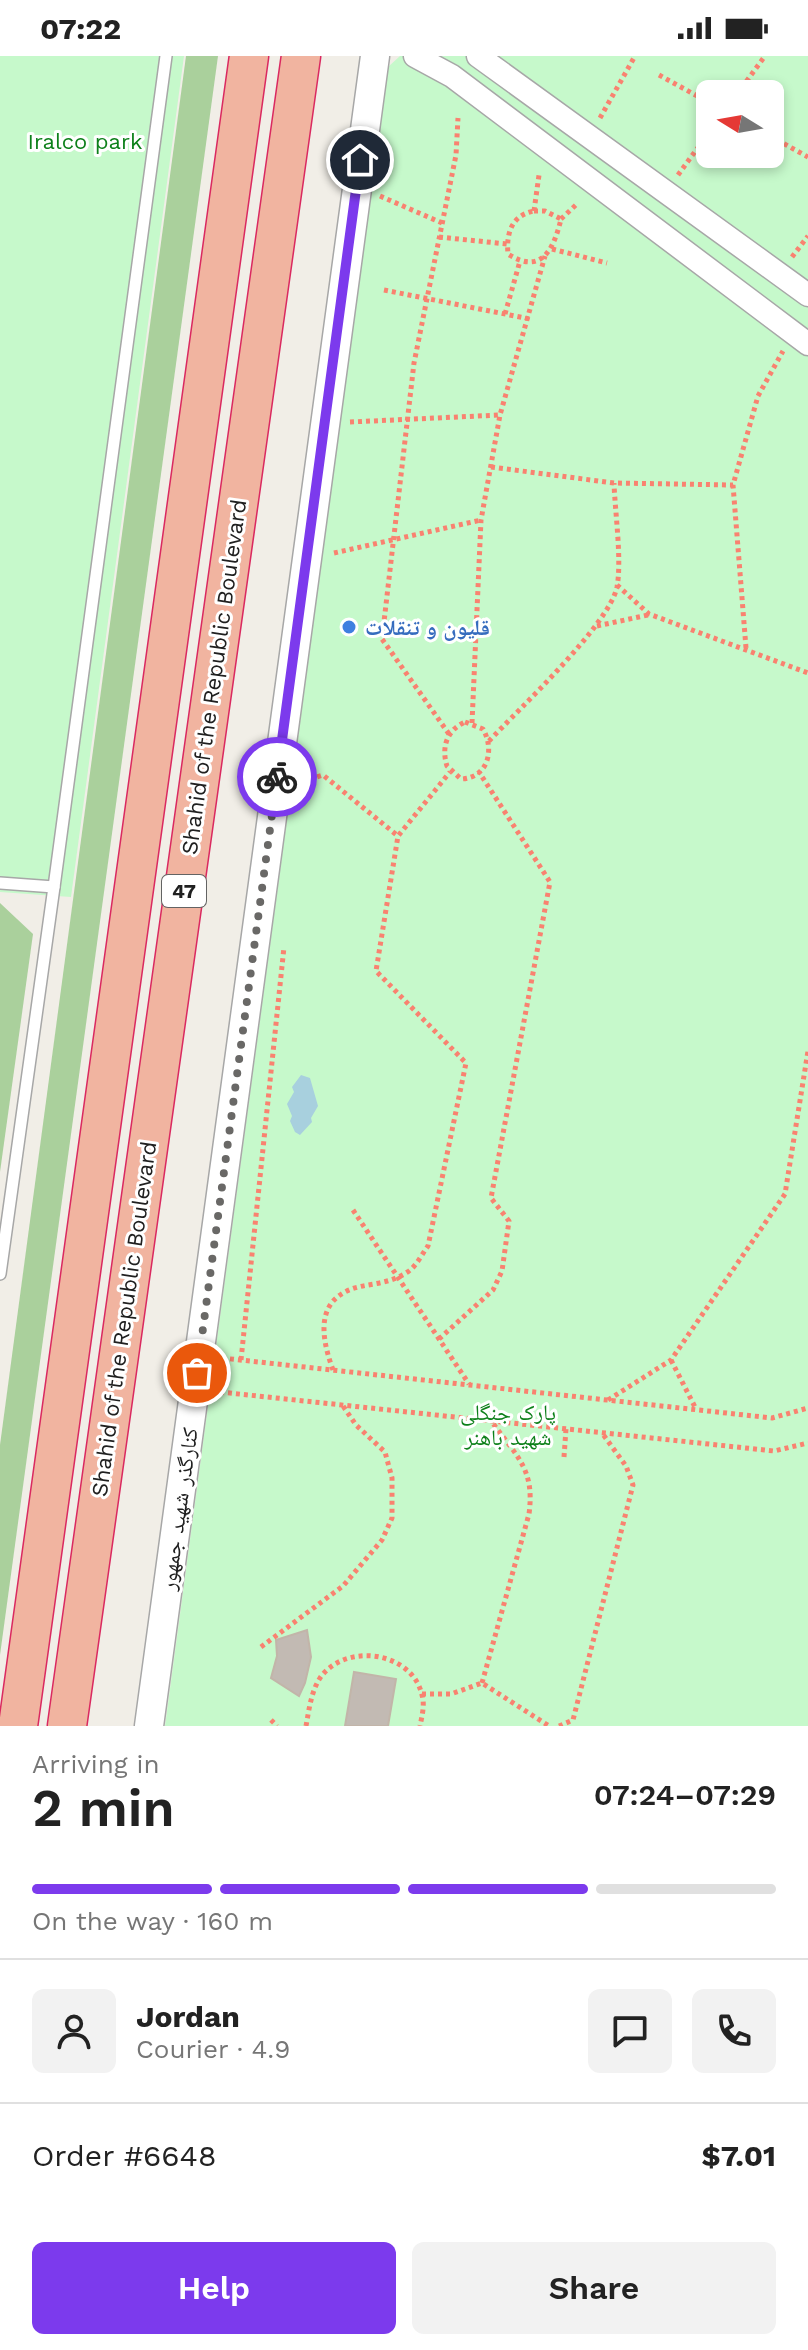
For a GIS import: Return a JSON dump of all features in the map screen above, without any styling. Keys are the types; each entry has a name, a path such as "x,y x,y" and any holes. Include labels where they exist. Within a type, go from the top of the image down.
{"highway":[{"name":"47","path":"18,1726 249,56"},
{"name":"Shahid of the Republic Boulevard","path":"67,1726 301,56"}],"street":[{"name":"کنارگذر شهید جمهور","path":"149,1726 375,56"},
{"path":"415,56 452,76 808,344"},
{"path":"478,56 808,295"}],"lane":[{"path":"0,1274 166,56"},
{"path":"0,883 54,887"}],"path":[{"path":"597,123 635,56"},
{"path":"747,80 765,56"},
{"path":"659,75 696,95"},
{"path":"449,734 382,639 407,419 426,299 456,155 458,118"},
{"path":"784,144 808,157"},
{"path":"675,179 696,150"},
{"path":"534,211 539,175"},
{"path":"357,185 442,223"},
{"path":"561,219 545,211 523,213 513,222 507,244 508,254 520,261 545,256 552,249 561,219 578,203"},
{"path":"790,260 808,236"},
{"path":"439,237 507,244"},
{"path":"552,249 607,263"},
{"path":"472,723 481,520 500,415 530,319 545,256"},
{"path":"505,314 520,261"},
{"path":"384,290 530,319"},
{"path":"746,648 733,485 758,396 784,350"},
{"path":"325,423 500,415"},
{"path":"491,467 614,483 733,485"},
{"path":"489,741 597,626 612,604 617,585 614,483"},
{"path":"307,560 481,520"},
{"path":"617,585 649,614 808,673"},
{"path":"597,626 649,614"},
{"path":"472,723 483,729 489,741 489,755 479,772 461,779 450,772 444,753 449,734 459,725 472,723"},
{"path":"333,1370 325,1347 323,1325 332,1303 345,1291 398,1278 413,1268 428,1246 466,1063 376,971 398,836 450,772"},
{"path":"439,1339 493,1290 502,1271 509,1221 491,1198 550,882 479,772"},
{"path":"275,791 323,775 398,836"},
{"path":"607,1400 671,1360 785,1194 808,1051"},
{"path":"353,1210 469,1385"},
{"path":"199,1356 772,1418 808,1408"},
{"path":"671,1360 697,1410"},
{"path":"195,1390 774,1451 808,1443"},
{"path":"261,1647 343,1586 382,1540 392,1518 392,1478 385,1452 356,1425 342,1405"},
{"path":"482,1683 529,1514 532,1491 528,1473 492,1421"},
{"path":"564,1457 566,1429"},
{"path":"559,1726 573,1720 633,1485 626,1466 602,1433"},
{"path":"306,1726 313,1691 321,1677 346,1659 376,1656 391,1660 415,1680 422,1694 420,1726"},
{"path":"422,1694 451,1694 482,1683"},
{"path":"482,1683 549,1726"},
{"path":"271,1720 277,1726"}],"green space":[{"name":"Iralco park","path":"0,56 184,56 71,897 0,892"},
{"path":"186,56 218,56 0,1655 0,1445"},
{"name":"پارک جنگلی شهید باهنر","path":"400,56 808,56 808,1726 165,1726 388,67"},
{"path":"0,903 33,934 0,1172"}],"water":[{"path":"301,1075 310,1078 318,1106 312,1122 300,1135 290,1121 292,1116 287,1104 294,1092 292,1087"}],"building":[{"path":"307,1630 311,1657 299,1696 271,1678 277,1656 276,1640"},
{"path":"354,1672 396,1679 388,1726 345,1726"}],"way so far":[{"path":"197,1373 277,777"}],"place":[{"name":"قلیون و تنقلات","path":"349,627"}],"route":[{"path":"277,777 360,160"}]}
